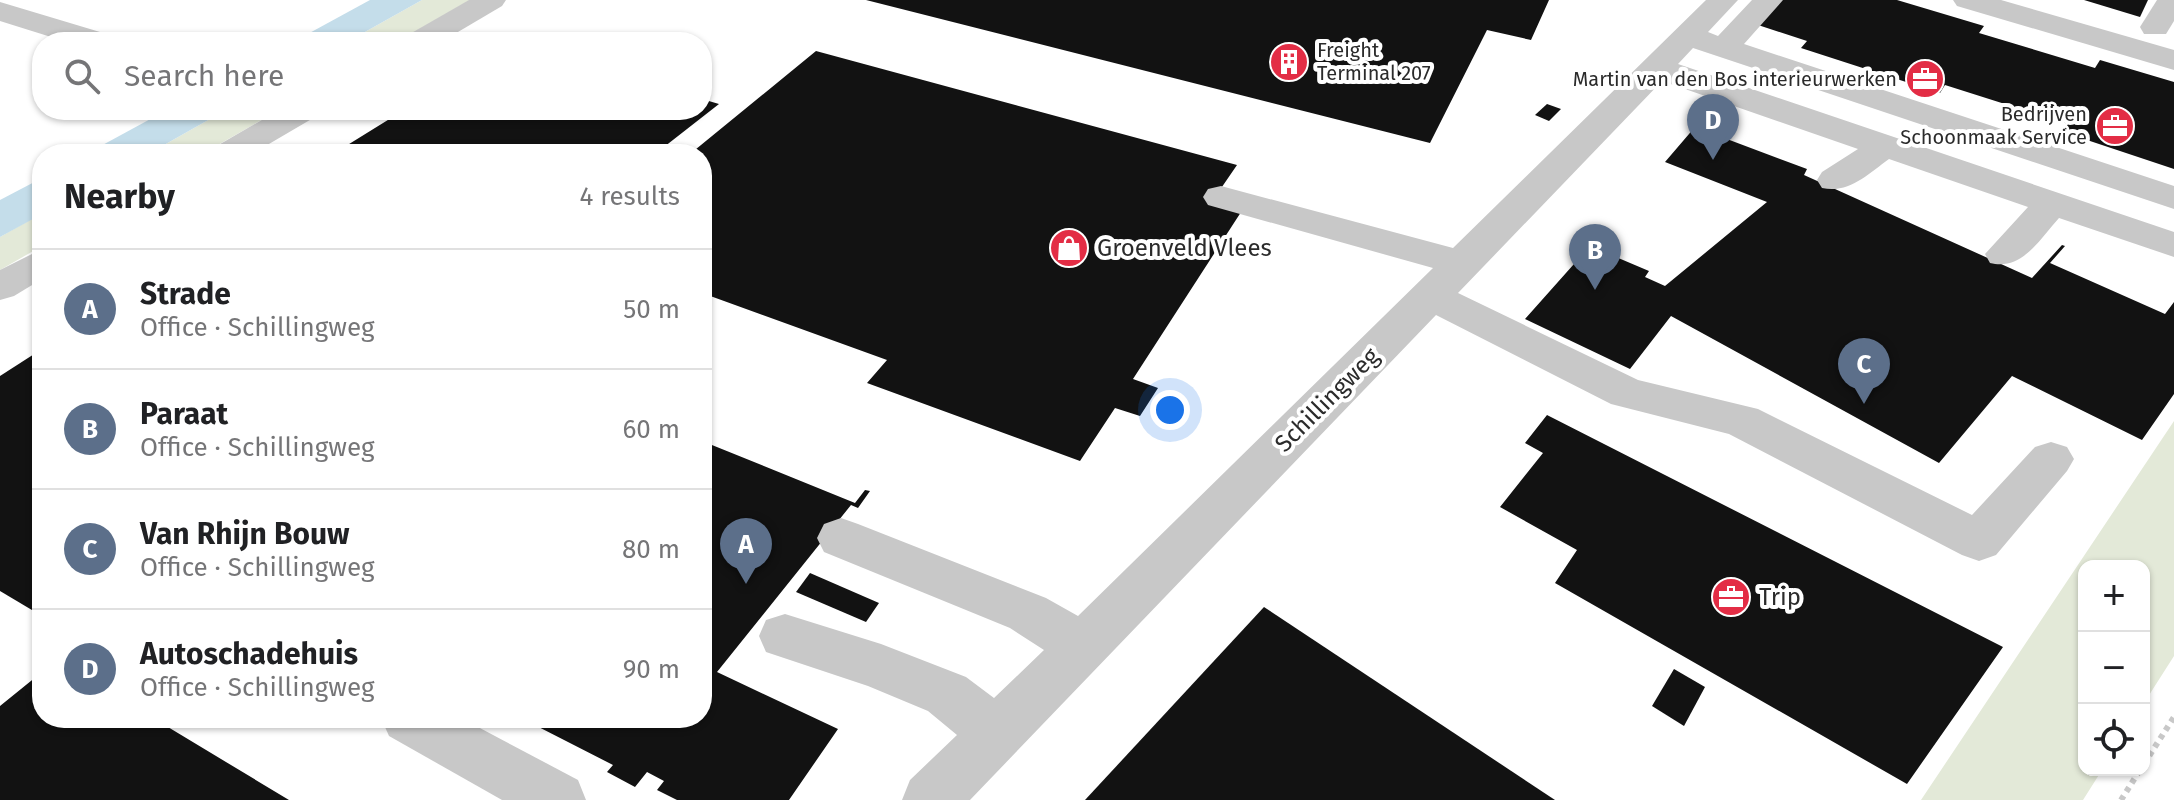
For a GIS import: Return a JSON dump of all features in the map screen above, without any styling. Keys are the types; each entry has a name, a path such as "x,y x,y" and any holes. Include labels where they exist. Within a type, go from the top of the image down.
{"street":[{"path":"436,32 491,0"},
{"name":"Schillingweg","path":"931,800 1657,68 1706,42 1723,0"},
{"path":"1706,42 1768,0"},
{"path":"1968,0 2174,60"},
{"path":"2017,0 2038,6 2088,9 2165,30 2172,0"},
{"path":"0,11 67,32"},
{"path":"1706,42 2174,198"},
{"path":"1657,68 2174,245"},
{"path":"244,144 286,120"},
{"path":"1835,180 1884,147"},
{"path":"1221,197 1462,263"},
{"path":"2004,254 2052,204"},
{"path":"0,287 32,270"},
{"path":"1431,296 1626,393 1742,421 1979,541 2051,459"},
{"path":"841,538 1028,613 1083,647"},
{"path":"785,636 881,667 947,694 997,734"},
{"path":"427,728 557,800"}],"path":[{"path":"2150,755 2174,717"},
{"path":"2121,800 2136,776"}],"green space":[{"path":"422,0 470,0 414,32 365,32"},
{"path":"208,120 262,120 220,144 166,144"},
{"path":"32,219 32,252 0,270 0,237"},
{"path":"2174,421 2174,656 2150,694 2150,560 2081,560"},
{"path":"2078,565 2078,776 2098,776 2083,800 1921,800"}],"water":[{"path":"370,0 422,0 365,32 311,32"},
{"path":"149,120 208,120 166,144 104,144"},
{"path":"32,183 32,219 0,237 0,200"}],"building":[{"name":"Freight Terminal 207","path":"866,0 1549,0 1531,40 1487,30 1430,143"},
{"path":"1777,0 1897,0 1984,26 1979,33 2095,68 2100,60 2174,82 2174,169 2063,132 2068,124 1945,85 1940,93 1801,48 1807,41 1755,24"},
{"path":"2084,0 2148,0 2140,17"},
{"path":"816,51 1237,165 1213,200 1243,209 1133,379 1158,388 1140,416 1115,408 1080,461 867,383 887,360 712,297 712,144 702,144"},
{"path":"1547,104 1561,109 1549,121 1535,115"},
{"path":"388,120 699,120 668,144 349,144"},
{"path":"1695,127 1807,169 1804,175 2032,278 2062,245 2065,246 2050,263 2165,314 2174,302 2174,394 2142,440 2012,376 1939,463 1671,316 1630,369 1525,319 1590,246 1649,271 1645,277 1665,286 1767,202 1665,162"},
{"path":"32,355 32,610 0,591 0,376"},
{"path":"1547,415 2003,647 1907,784 1555,583 1577,550 1500,507 1543,453 1525,443"},
{"path":"712,445 855,503 865,490 870,491 858,508 851,505 717,672 838,729 789,800 677,800 657,790 664,781 647,772 635,787 607,772 613,765 541,728 712,728"},
{"path":"810,573 879,603 866,622 796,592"},
{"path":"1264,607 1555,800 1085,800"},
{"path":"1674,669 1705,687 1684,726 1652,706"},
{"path":"32,680 32,728 170,728 289,800 0,800 0,706"}],"place":[{"name":"Freight Terminal 207","path":"1289,62"},
{"name":"Martin van den Bos interieurwerken","path":"1925,79"},
{"name":"Bedrijven Schoonmaak Service","path":"2115,126"},
{"name":"Autoschadehuis","path":"1713,160"},
{"name":"Groenveld Vlees","path":"1069,248"},
{"name":"Paraat","path":"1595,290"},
{"name":"Van Rhijn Bouw","path":"1864,404"},
{"name":"Strade","path":"746,584"},
{"name":"Trip","path":"1731,597"}]}
